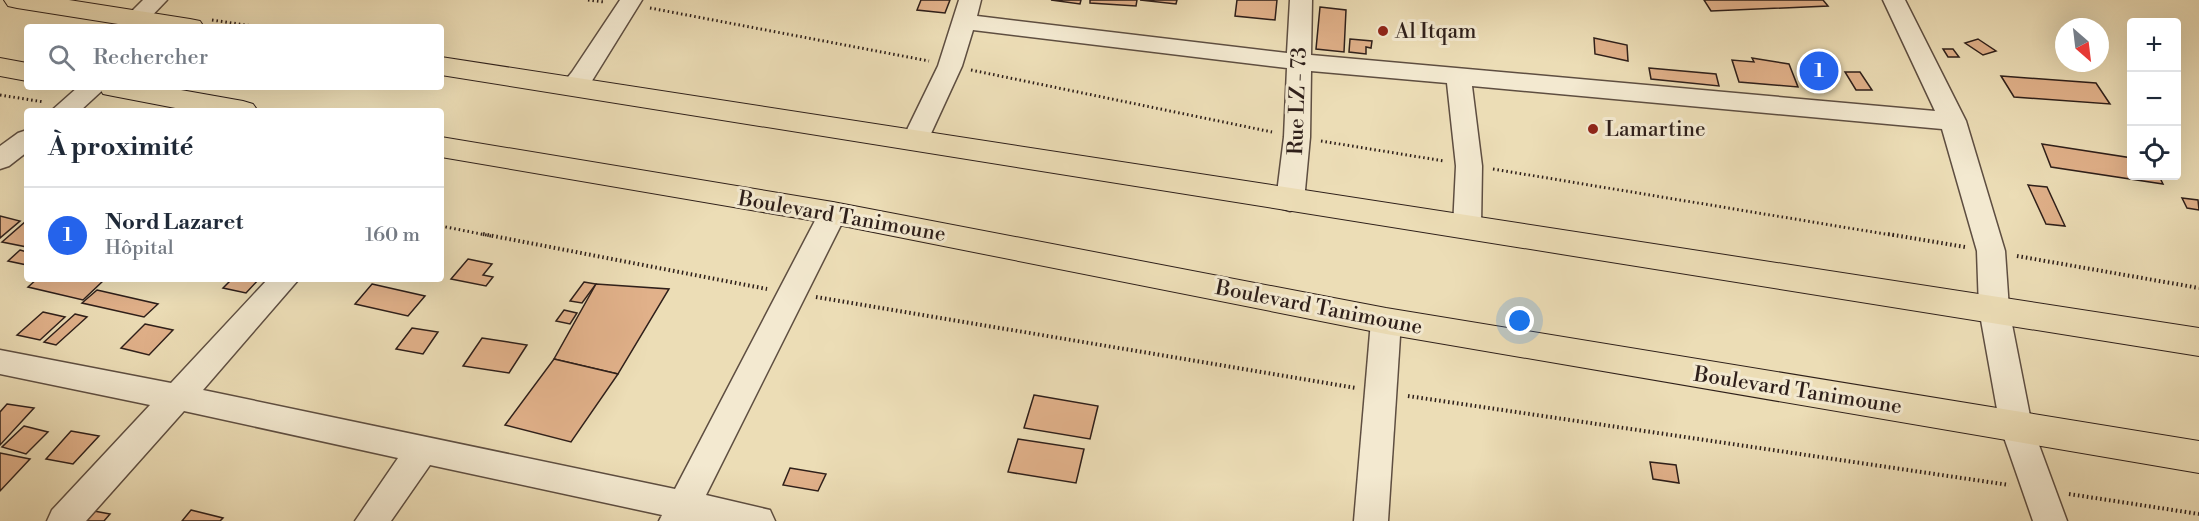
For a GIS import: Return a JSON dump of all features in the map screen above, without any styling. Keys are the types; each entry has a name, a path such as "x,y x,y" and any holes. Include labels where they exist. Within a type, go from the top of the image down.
{"main road":[{"path":"17,0 170,24"},
{"path":"444,66 2199,342"},
{"path":"0,67 24,71"},
{"path":"129,90 227,108"},
{"name":"Boulevard Tanimoune","path":"444,148 833,213 1386,321 2199,457"}],"street":[{"path":"136,19 156,0"},
{"name":"Rue LZ - 73","path":"1290,201 1297,137 1301,0"},
{"path":"1894,0 1953,121 1991,251 1994,309 2016,426 2050,521"},
{"path":"572,87 581,78 630,2"},
{"path":"915,140 950,66 967,11 1299,62 1953,121"},
{"path":"1459,76 1469,166 1467,226"},
{"path":"68,108 90,90"},
{"path":"0,160 24,141"},
{"path":"680,514 833,213"},
{"path":"64,521 282,282"},
{"path":"1371,521 1386,321"},
{"path":"0,362 176,397 421,451 680,514 758,521"},
{"path":"372,521 421,451"}],"path":[{"path":"588,0 630,2 1297,137 1991,251 2199,288"},
{"path":"444,227 792,293 1381,392 2199,514"}],"building":[{"path":"921,0 950,0 945,13 917,10"},
{"path":"1051,0 1081,0 1080,4"},
{"path":"1090,0 1137,0 1136,6 1090,3"},
{"path":"1140,0 1177,0 1176,4"},
{"path":"1237,0 1277,0 1275,20 1235,16"},
{"path":"1704,0 1823,0 1828,6 1711,11"},
{"path":"1320,7 1346,10 1344,52 1316,49"},
{"path":"1594,38 1627,45 1628,61 1595,54"},
{"path":"1350,39 1372,41 1371,48 1366,47 1366,54 1349,52"},
{"path":"1978,39 1996,51 1983,55 1965,43"},
{"path":"1943,49 1953,49 1959,57 1948,57"},
{"path":"1752,58 1789,64 1798,87 1739,82 1732,60 1754,62"},
{"path":"1649,68 1716,74 1719,86 1651,79"},
{"path":"1845,72 1860,72 1872,90 1856,90"},
{"path":"2001,76 2096,83 2110,104 2014,97"},
{"path":"2042,144 2127,157 2127,179 2051,167"},
{"path":"2137,180 2161,180 2163,184"},
{"path":"2028,185 2047,187 2065,226 2046,224"},
{"path":"2182,198 2198,200 2199,210 2187,208"},
{"path":"0,216 20,221 0,238"},
{"path":"24,223 24,246 2,242"},
{"path":"20,250 24,251 24,264 8,261"},
{"path":"468,259 492,264 483,275 493,277 486,286 451,279"},
{"path":"34,282 102,282 83,300 28,287"},
{"path":"229,282 256,282 246,293 223,288"},
{"path":"584,282 596,284 582,303 570,301"},
{"path":"372,284 425,296 408,316 355,304"},
{"path":"596,284 669,289 618,374 554,359"},
{"path":"97,290 158,304 144,317 82,303"},
{"path":"564,310 577,313 570,324 556,321"},
{"path":"43,312 65,317 40,340 17,335"},
{"path":"75,314 87,317 56,345 44,342"},
{"path":"145,324 173,330 149,355 121,348"},
{"path":"412,328 438,332 423,354 396,349"},
{"path":"482,338 527,345 509,373 463,366"},
{"path":"554,359 618,374 571,442 505,425"},
{"path":"1034,395 1098,406 1090,439 1024,428"},
{"path":"7,404 34,408 0,445 0,412"},
{"path":"24,426 48,432 26,454 2,447"},
{"path":"71,431 99,436 73,464 46,459"},
{"path":"1018,439 1084,449 1076,483 1008,472"},
{"path":"0,453 30,459 0,491"},
{"path":"1650,462 1676,465 1679,483 1653,479"},
{"path":"790,468 826,474 818,491 783,485"},
{"path":"191,510 223,518 220,521 182,521"},
{"path":"94,511 110,514 104,521 86,521"}],"place":[{"name":"Al Itqam","path":"1383,31"},
{"name":"Nord Lazaret","path":"1819,71"},
{"name":"Lamartine","path":"1593,129"}]}
